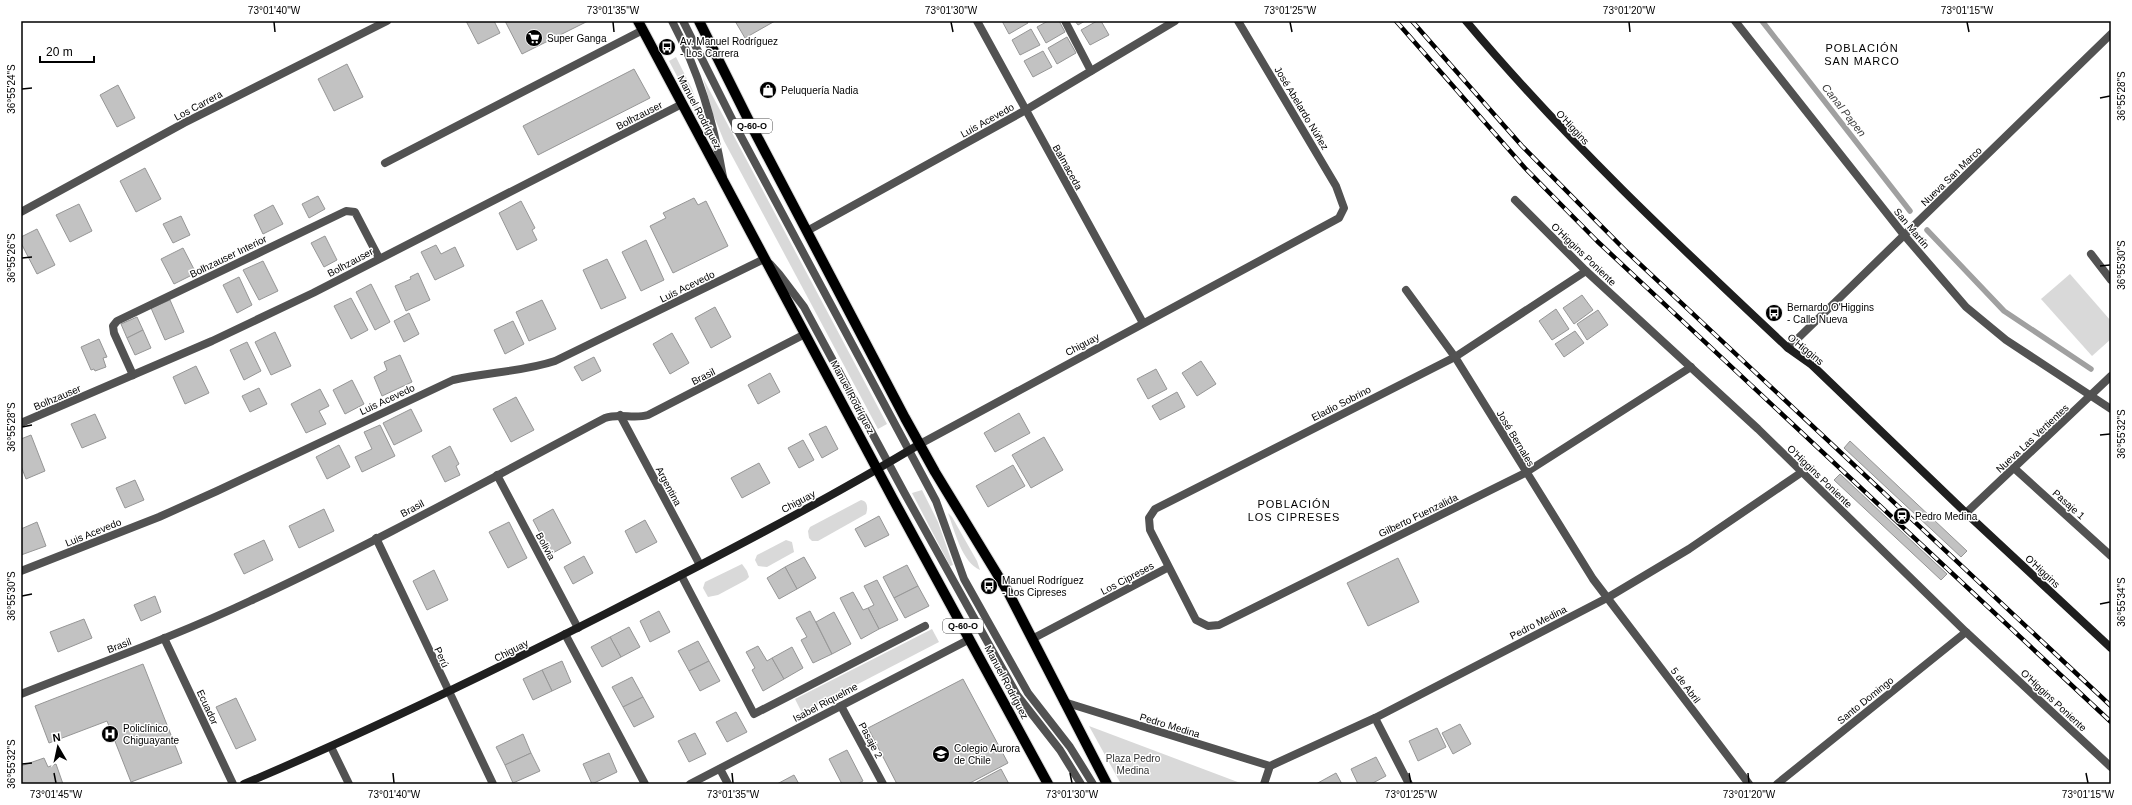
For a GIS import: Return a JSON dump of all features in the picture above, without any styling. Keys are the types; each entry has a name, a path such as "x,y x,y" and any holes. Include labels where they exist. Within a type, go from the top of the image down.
{"main road":[{"name":"Manuel Rodríguez","path":"638,21 764,259 1048,784"},
{"name":"Q-60-O","path":"699,21 807,231 920,444 1008,592 1107,784"}],"street":[{"name":"Los Carrera","path":"21,212 184,123 387,21"},
{"path":"672,21 696,71 716,139 724,183"},
{"path":"683,21 737,129 936,501 964,579 1028,693 1070,747 1093,784"},
{"name":"Balmaceda","path":"977,21 1024,111 1143,323"},
{"path":"1064,21 1091,71"},
{"name":"Luis Acevedo","path":"807,231 1024,111 1175,21"},
{"name":"José Abelardo Núñez","path":"1238,21 1336,186 1344,208"},
{"name":"O'Higgins","path":"1466,21 1533,99 1626,195 1788,348 1812,365 1966,513 2111,648"},
{"name":"San Martín","path":"1735,21 1904,235 1966,307 1981,321 2006,340 2111,409"},
{"path":"385,163 643,30"},
{"name":"Nueva San Marco","path":"1788,348 2111,34"},
{"name":"Bolhzauser","path":"21,423 270,314 682,104"},
{"name":"O'Higgins Poniente","path":"1514,200 1586,271 1691,367 1802,472 1966,632 2111,767"},
{"name":"Chiguay","path":"244,784 331,747 448,692 681,575 1143,323 1334,222 1339,218 1344,208"},
{"name":"Bolhzauser Interior","path":"133,375 114,333 113,326 117,320 346,210 355,212 379,258"},
{"path":"2091,254 2111,280"},
{"path":"764,259 780,274 804,307 1017,695 1060,750 1081,784"},
{"name":"Luis Acevedo","path":"21,571 159,517 453,380 481,374 524,370 555,362 764,259"},
{"name":"Eladio Sobrino","path":"1168,568 1152,536 1149,524 1152,513 1159,505 1455,357 1586,271"},
{"name":"José Bernales","path":"1406,290 1455,357 1525,473 1607,598"},
{"name":"Brasil","path":"21,694 164,638 250,602 605,418 620,415 638,417 648,415 805,334"},
{"name":"Gilberto Fuenzalida","path":"1168,568 1196,620 1208,626 1219,625 1525,473 1691,367"},
{"name":"Nueva Las Vertientes","path":"1966,513 2111,376"},
{"name":"Argentina","path":"620,415 700,565"},
{"name":"Pasaje 1","path":"2014,468 2111,556"},
{"name":"Pedro Medina","path":"1064,702 1270,766 1375,718 1607,598 1689,549 1802,472"},
{"name":"Bolivia","path":"497,475 578,628"},
{"name":"Perú","path":"376,538 493,784"},
{"name":"Los Cipreses","path":"1032,639 1168,568"},
{"path":"681,575 754,714 925,626"},
{"name":"5 de Abril","path":"1607,598 1749,784"},
{"name":"Santo Domingo","path":"1777,784 1966,632"},
{"path":"565,634 645,784"},
{"name":"Ecuador","path":"164,638 234,784"},
{"name":"Isabel Riquelme","path":"690,784 970,639"},
{"name":"Pasaje 2","path":"841,706 883,784"},
{"path":"1375,718 1409,784"},
{"path":"331,747 349,784"},
{"path":"1264,784 1270,766"},
{"path":"720,769 728,784"}],"green space":[{"path":"676,57 692,89 705,125 703,125 669,61"},
{"path":"703,78 887,424 878,429 724,141 713,114"},
{"path":"2070,274 2111,321 2111,339 2092,356 2041,299"},
{"path":"922,490 938,522 953,565 950,566 912,493"},
{"path":"861,500 866,504 866,514 818,541 812,541 809,538 808,531 810,527"},
{"path":"948,513 952,517 977,561 980,570 968,560 960,546"},
{"path":"786,540 792,542 794,552 767,567 758,566 755,560 757,555"},
{"path":"742,564 749,577 746,580 718,595 708,597 703,588 705,582"},
{"path":"932,629 939,642 802,713 795,699"},
{"name":"Plaza Pedro Medina","path":"1089,726 1243,784 1121,784"}],"building":[{"path":"466,21 494,21 500,33 478,44"},
{"name":"Super Ganga","path":"505,21 588,21 522,54"},
{"path":"735,21 775,21 745,38"},
{"path":"1002,21 1027,21 1028,23 1009,34"},
{"path":"1048,21 1059,21 1065,32 1046,43 1037,27"},
{"path":"1075,21 1085,21 1078,25"},
{"path":"1097,21 1101,21 1109,35 1090,45 1081,30"},
{"path":"1031,29 1040,45 1020,55 1012,40"},
{"path":"1067,37 1076,53 1057,64 1048,48"},
{"path":"1043,51 1052,67 1033,77 1024,61"},
{"path":"347,64 363,97 334,111 318,79"},
{"path":"634,69 650,98 538,155 523,126"},
{"path":"118,85 135,118 117,127 100,95"},
{"path":"145,168 161,199 136,212 120,181"},
{"path":"318,196 325,209 309,218 302,204"},
{"path":"694,198 698,205 706,201 728,246 673,273 650,226 666,218 663,213"},
{"path":"521,201 535,228 532,230 537,240 517,250 499,213"},
{"path":"79,204 92,231 70,242 56,215"},
{"path":"273,205 283,224 263,234 254,215"},
{"path":"181,216 190,235 173,243 163,224"},
{"path":"37,229 55,265 37,274 21,243 21,237"},
{"path":"325,236 337,260 324,267 311,243"},
{"path":"646,240 664,280 641,291 622,252"},
{"path":"436,245 441,254 455,247 464,266 435,280 421,252"},
{"path":"183,248 196,273 174,284 161,259"},
{"path":"607,259 626,298 601,309 583,270"},
{"path":"263,261 278,291 259,300 243,270"},
{"path":"418,273 430,300 406,311 395,286 411,279 410,277"},
{"path":"239,277 252,305 237,313 223,285"},
{"path":"371,284 390,322 375,330 356,292"},
{"path":"1582,295 1593,310 1574,324 1563,308"},
{"path":"351,298 368,330 351,339 334,306"},
{"path":"170,300 184,332 165,340 151,308"},
{"path":"542,300 556,329 529,341 516,312"},
{"path":"715,307 731,337 711,348 695,318"},
{"path":"1556,309 1569,329 1552,340 1539,321"},
{"path":"1598,310 1608,325 1587,340 1577,324"},
{"path":"409,313 419,334 404,342 394,321"},
{"path":"137,317 143,330 127,338 121,324"},
{"path":"513,321 524,344 505,354 494,330"},
{"path":"143,330 151,348 135,355 127,338"},
{"path":"1575,331 1584,343 1564,357 1555,344"},
{"path":"275,332 291,366 271,375 255,342"},
{"path":"672,333 689,363 670,374 653,344"},
{"path":"99,339 107,357 103,358 106,367 95,371 94,369 91,370 81,347"},
{"path":"247,342 261,371 244,380 230,350"},
{"path":"400,355 412,382 382,396 374,377 387,370 384,362"},
{"path":"594,357 601,371 582,381 574,367"},
{"path":"1201,361 1216,384 1197,396 1182,373"},
{"path":"196,366 209,393 185,404 173,377"},
{"path":"1156,369 1167,389 1148,399 1137,379"},
{"path":"770,373 780,392 758,404 748,385"},
{"path":"352,380 364,404 345,414 333,390"},
{"path":"259,388 267,404 250,412 242,396"},
{"path":"320,389 329,406 319,411 326,424 306,433 291,404"},
{"path":"1177,392 1185,407 1160,420 1152,406"},
{"path":"516,397 534,430 511,442 493,409"},
{"path":"411,409 422,431 394,445 383,423"},
{"path":"1019,413 1030,433 995,452 984,433"},
{"path":"95,414 106,438 82,448 71,424"},
{"path":"380,425 395,456 362,472 355,457 372,449 364,432"},
{"path":"826,426 838,449 822,458 809,434"},
{"path":"31,435 45,471 26,479 21,466 21,439"},
{"path":"1044,437 1063,470 1031,488 1012,455"},
{"path":"803,440 814,460 799,468 788,448"},
{"path":"1850,441 1967,551 1961,557 1844,448"},
{"path":"339,445 350,467 327,479 316,457"},
{"path":"450,446 459,464 456,466 460,475 445,482 432,456"},
{"path":"759,463 770,483 742,498 731,478"},
{"path":"1013,465 1025,486 988,507 976,486"},
{"path":"1840,474 1947,574 1941,580 1834,480"},
{"path":"135,480 144,500 125,508 116,488"},
{"path":"324,509 334,531 299,548 289,526"},
{"path":"553,509 571,543 551,554 533,520"},
{"path":"879,516 889,535 865,547 855,529"},
{"path":"645,520 657,542 636,553 625,531"},
{"path":"37,522 46,546 21,555 21,529"},
{"path":"509,522 527,558 508,568 489,532"},
{"path":"264,540 273,560 244,574 234,554"},
{"path":"584,556 593,573 573,584 564,567"},
{"path":"804,557 816,578 797,589 785,567"},
{"path":"1398,558 1419,602 1368,626 1347,583"},
{"path":"907,565 918,586 894,598 883,577"},
{"path":"785,567 797,589 779,599 767,578"},
{"path":"434,570 448,600 427,610 413,581"},
{"path":"877,580 898,620 879,629 868,608 874,605 864,586"},
{"path":"918,586 929,606 905,618 894,598"},
{"path":"853,592 863,610 868,608 879,629 861,639 840,598"},
{"path":"155,596 161,612 141,621 134,605"},
{"path":"659,611 670,632 650,642 640,621"},
{"path":"810,611 832,654 813,663 801,640 807,637 796,618"},
{"path":"834,612 851,644 832,654 816,622"},
{"path":"84,619 92,638 58,652 50,632"},
{"path":"629,627 640,647 621,657 610,637"},
{"path":"610,637 621,657 602,667 591,647"},
{"path":"698,641 709,661 689,671 678,651"},
{"path":"758,646 767,661 772,658 784,679 763,691 752,670 755,668 746,652"},
{"path":"792,647 803,668 784,679 772,658"},
{"path":"562,661 571,682 552,691 542,670"},
{"path":"709,661 720,681 700,691 689,671"},
{"path":"143,664 182,763 131,782 107,721 49,743 35,706"},
{"path":"542,670 552,691 533,700 523,679"},
{"path":"632,677 643,697 623,707 612,687"},
{"name":"Colegio Aurora de Chile","path":"963,679 1008,763 968,784 897,784 868,728"},
{"path":"643,697 654,717 634,727 623,707"},
{"path":"236,698 256,740 236,749 216,707"},
{"path":"736,712 747,732 727,742 716,722"},
{"path":"1460,724 1471,744 1453,754 1442,733"},
{"path":"1437,728 1446,747 1418,761 1409,741"},
{"path":"695,733 706,754 689,762 678,741"},
{"path":"523,734 531,753 505,765 496,747"},
{"path":"847,750 863,781 857,784 842,784 829,759"},
{"path":"531,753 540,771 513,783 505,765"},
{"path":"609,753 617,772 592,784 583,764"},
{"path":"1376,757 1386,776 1371,784 1358,784 1351,769"},
{"path":"44,758 48,767 56,764 63,784 21,784 21,766"},
{"path":"1001,769 1009,784 975,784 975,783"},
{"path":"1336,773 1342,784 1316,784"},
{"path":"794,775 799,784 777,784"}],"waterway":[{"name":"Canal Papen","path":"1762,21 1910,211"},
{"name":"Canal Papen","path":"1927,230 2004,311 2091,369"}],"railway":[{"path":"1396,21 1525,168 1597,241 2111,722"},
{"path":"1412,21 1522,146 1626,251 2111,706"}],"place":[{"name":"Super Ganga","path":"534,38"},
{"name":"Av. Manuel Rodríguez - Los Carrera","path":"667,47"},
{"name":"Peluquería Nadia","path":"768,90"},
{"name":"Bernardo O'Higgins - Calle Nueva","path":"1774,313"},
{"name":"Pedro Medina","path":"1902,516"},
{"name":"Manuel Rodríguez - Los Cipreses","path":"989,586"},
{"name":"Policlínico Chiguayante","path":"110,734"},
{"name":"Colegio Aurora de Chile","path":"941,754"}],"district":[{"name":"POBLACIÓN SAN MARCO","path":"1862,54"},
{"name":"POBLACIÓN LOS CIPRESES","path":"1294,510"}]}
